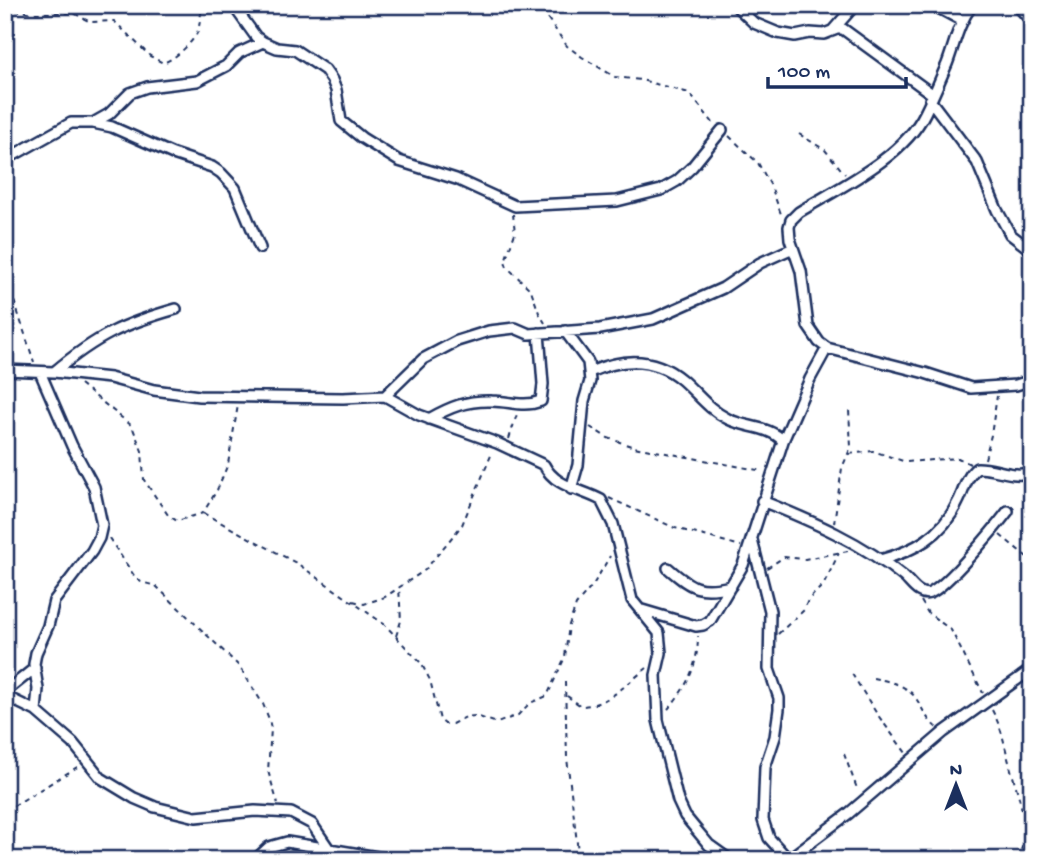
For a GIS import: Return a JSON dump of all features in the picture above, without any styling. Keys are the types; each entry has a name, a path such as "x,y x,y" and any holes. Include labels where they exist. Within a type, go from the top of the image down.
{"street":[{"path":"233,5 256,37 263,42 277,48 295,50 325,70 336,90 341,121 384,153 419,169 456,179 514,206 617,201 661,190 677,181 692,167 722,130"},
{"path":"735,5 754,23 778,33 795,36 824,34 832,30 855,5"},
{"path":"933,5 961,20"},
{"path":"972,5 961,20 946,65 924,116 891,153 799,212 791,220 789,227 801,271 808,326 819,342 828,348 971,388 1016,386 1032,380"},
{"path":"1017,5 1031,20"},
{"path":"832,30 844,29 931,97 977,162 1010,234 1032,251"},
{"path":"93,123 109,114 136,90 197,81 226,66 239,53 263,42"},
{"path":"5,160 68,124 93,123 119,130 221,173 235,188 260,248"},
{"path":"385,396 423,359 457,341 489,331 515,328 529,334 628,325 653,319 723,288 760,263 793,248"},
{"path":"54,372 87,346 119,327 176,309"},
{"path":"565,331 587,362 590,372 584,401 578,465 571,489"},
{"path":"429,419 458,404 491,401 520,405 541,401 539,333"},
{"path":"638,608 696,626 710,621 731,586 750,543 783,441 810,379 828,348"},
{"path":"590,372 607,365 643,361 671,372 726,418 747,427 769,431 783,441"},
{"path":"5,370 110,377 155,390 178,393 241,397 385,396 429,419 497,443 544,464 547,472 571,489 598,498 610,515 628,591 659,633 661,642 656,675 658,720 678,801 685,816 709,845 730,860"},
{"path":"36,711 36,653 48,626 54,601 92,551 102,525 94,487 72,446 40,372"},
{"path":"880,560 912,550 932,535 957,505 969,476 979,468 1021,474 1032,471"},
{"path":"762,501 833,531 880,560 920,592 929,593 953,574 1008,512"},
{"path":"750,543 760,570 769,611 769,670 779,698 779,722 767,757 763,820 769,838 788,860 863,802 944,732 1032,669"},
{"path":"668,568 697,589 713,590 731,586"},
{"path":"35,668 5,694 36,711 73,743 101,778 115,787 176,814 206,817 280,811 301,817 312,824 329,849"},
{"path":"255,860 276,843 287,842 396,860"}],"path":[{"path":"5,9 36,13 74,13 90,22 114,21 150,56 163,63 171,60 197,33 204,5"},
{"path":"533,5 546,16 567,46 614,77 641,80 689,93 722,130 758,163 789,227"},
{"path":"799,134 825,150 850,181"},
{"path":"514,206 515,233 505,261 507,267 531,290 539,313 552,332"},
{"path":"5,273 33,359 40,372"},
{"path":"68,374 132,426 142,451 144,480 168,515 177,521 203,513 228,464 235,412 241,397"},
{"path":"849,454 873,451 906,462 958,458 979,468 989,444 998,388"},
{"path":"511,450 508,441 520,405"},
{"path":"833,531 840,477 849,454 849,410"},
{"path":"582,421 608,438 634,447 771,474"},
{"path":"349,600 364,604 373,602 425,570 462,525 497,443"},
{"path":"598,498 612,498 646,516 687,532 750,543"},
{"path":"203,513 298,564 384,624 421,663 430,680 440,720 445,724 476,716 497,723 518,715 530,703 547,695 565,657 569,625 576,606 593,585 618,543"},
{"path":"102,525 135,577 141,582 156,586 239,666 249,679 270,719 268,771 280,811"},
{"path":"994,530 1032,561"},
{"path":"760,570 784,557 805,559 863,549"},
{"path":"770,638 804,610 806,601 824,584 839,553"},
{"path":"396,637 401,621 399,586"},
{"path":"920,592 921,602 928,613 951,630 1003,731 1009,763 1027,823 1024,844 1020,855 1014,860"},
{"path":"658,720 690,680 699,638 696,626"},
{"path":"566,695 581,706 596,704 614,695 659,659"},
{"path":"852,674 911,760"},
{"path":"873,678 893,682 911,693 930,723 944,732"},
{"path":"565,682 566,749 579,860"},
{"path":"844,754 863,802"},
{"path":"5,811 86,762"}]}
